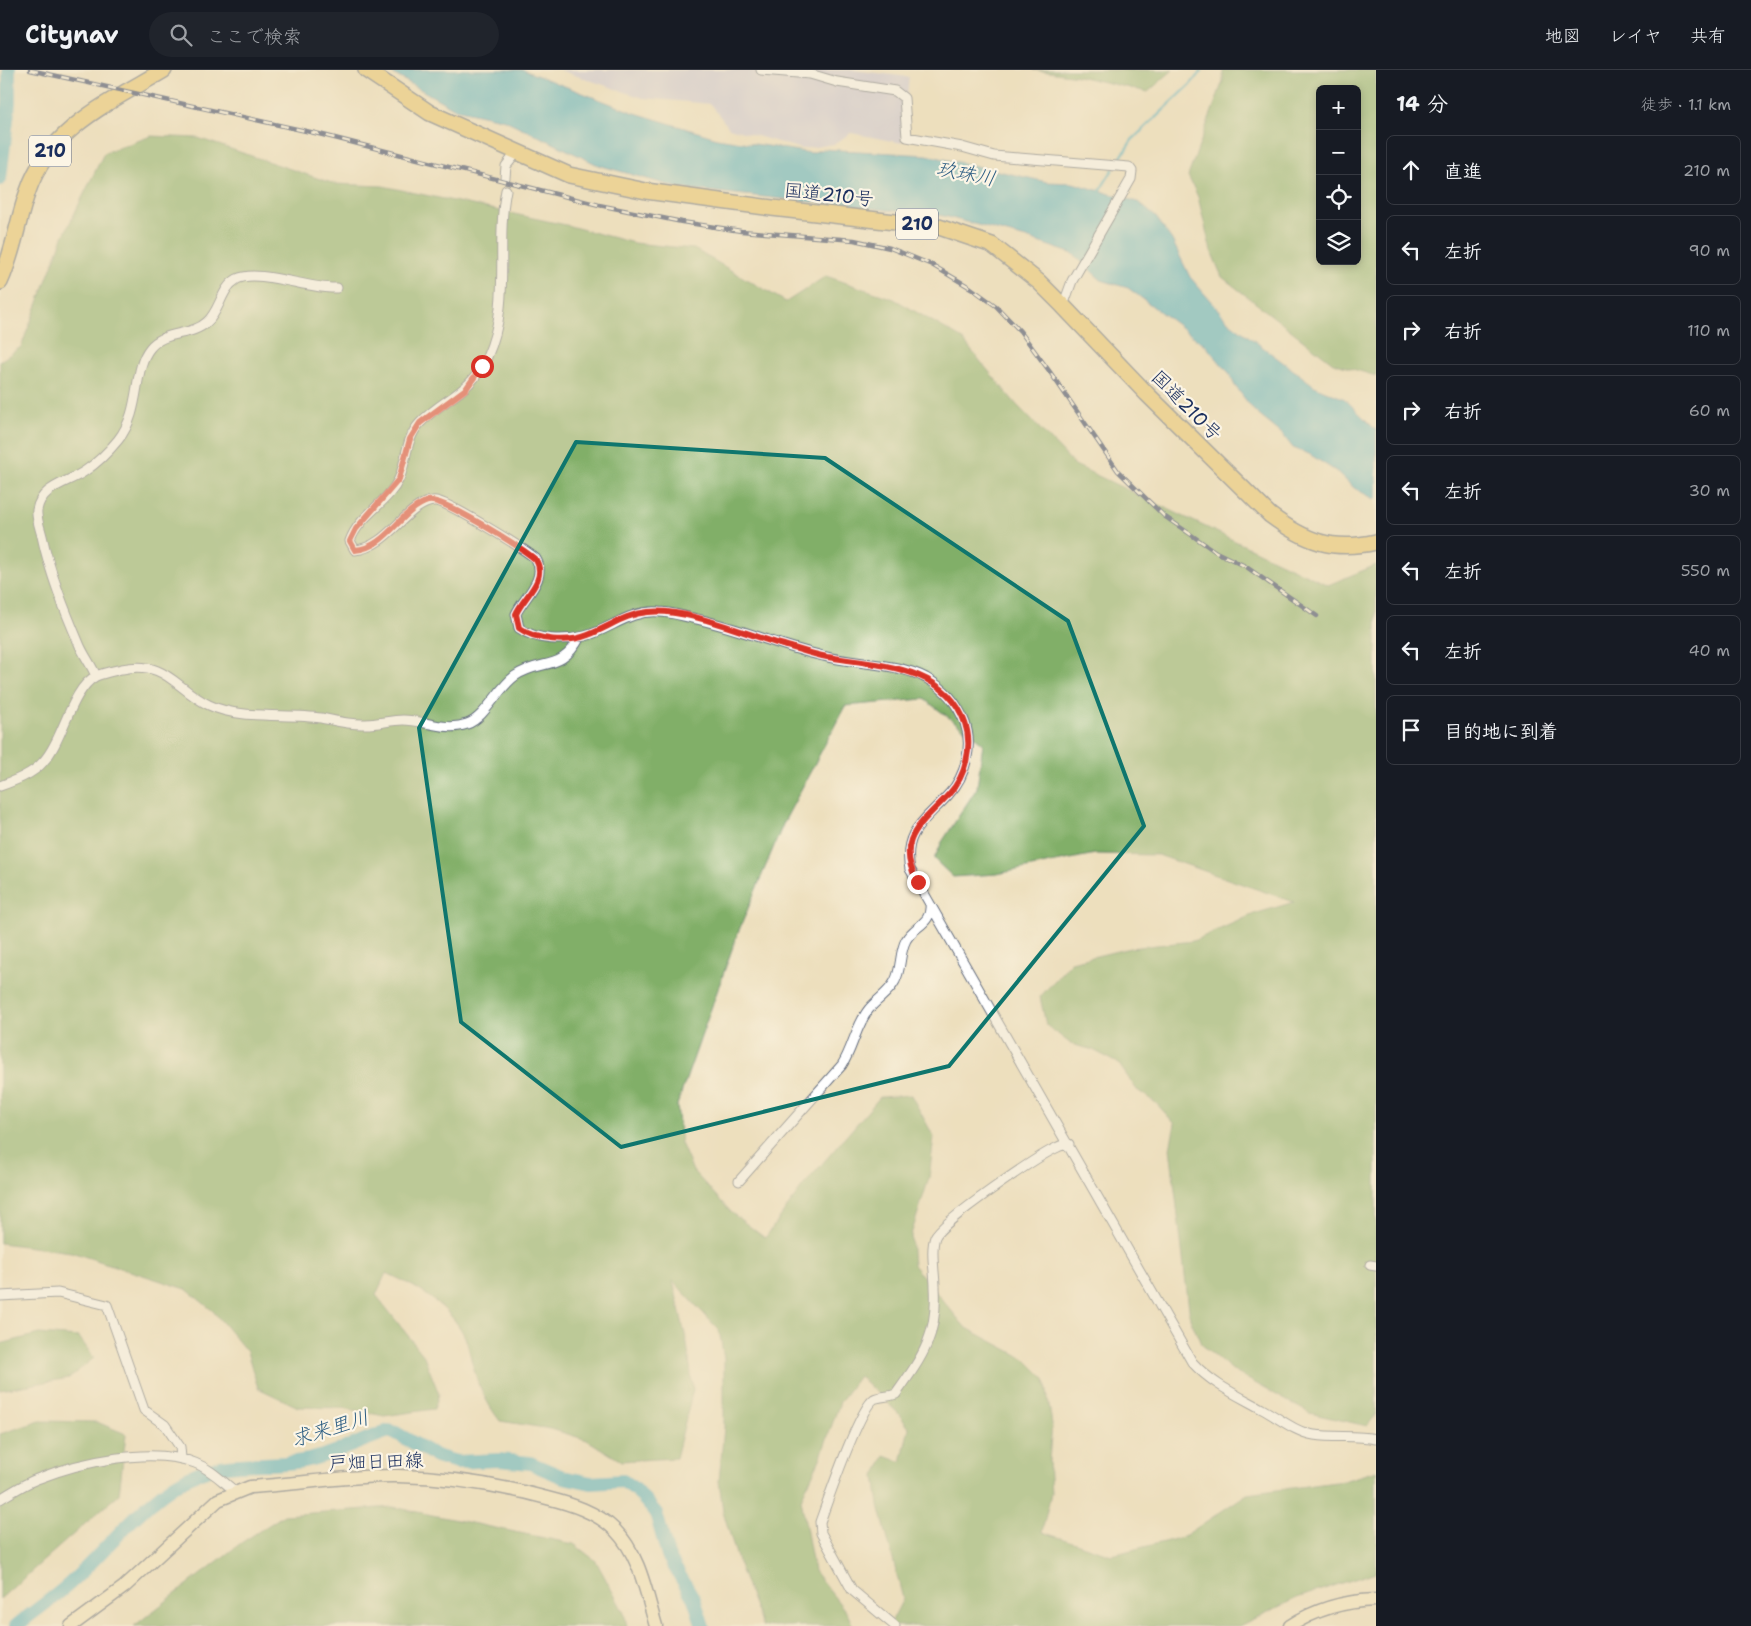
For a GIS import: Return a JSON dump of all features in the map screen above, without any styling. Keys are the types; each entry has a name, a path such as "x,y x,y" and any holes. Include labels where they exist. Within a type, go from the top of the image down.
{"highway":[{"name":"210","path":"0,282 10,262 28,190 49,152 95,109 164,70"},
{"name":"国道210号","path":"366,70 430,113 569,175 612,186 772,208 939,227 992,245 1039,282 1147,394 1270,515 1283,525 1312,541 1335,546 1358,546 1376,542"}],"main road":[{"name":"戸畑日田線","path":"71,1626 124,1587 218,1500 250,1487 397,1476 454,1480 525,1492 568,1504 600,1518 614,1528 624,1540 640,1570 656,1626"},
{"path":"1290,1626 1312,1614 1342,1603 1376,1600"}],"street":[{"path":"761,70 810,74 837,82 895,91 904,98 907,137 962,147 994,156 1129,167 1132,171 1131,180 1072,281 1063,306"},
{"path":"505,178 506,166 517,152"},
{"path":"506,190 501,214 503,284 497,326 488,356 466,389 420,423 410,439 399,479 356,529 350,541 355,550 367,548 379,541 423,504 435,500 467,516 536,560 539,571 538,578 516,614 519,628 534,636 546,638 580,637 628,616 660,612 730,627 824,657 896,668 925,678 941,688 957,705 965,724 969,741 966,762 955,787 917,827 909,844 910,869 1192,1362 1204,1375 1220,1387 1308,1434 1358,1436 1376,1439"},
{"path":"96,676 81,648 47,560 37,515 41,500 46,492 84,472 118,440 129,423 135,408 143,363 150,347 166,337 198,329 209,321 230,284 238,278 276,278 325,289 337,288"},
{"path":"0,786 31,772 43,763 56,743 78,697 88,683 96,676 124,669 148,666 161,672 208,705 225,710 321,718 365,725 403,720 444,727 468,724 479,716 515,676 563,658 572,651 580,637"},
{"path":"739,1181 842,1065 852,1050 862,1020 869,1008 890,989 896,979 900,970 902,950 912,931 927,921 931,913 930,904"},
{"path":"895,1626 852,1590 821,1533 820,1522 858,1422 869,1403 876,1398 896,1394 932,1338 936,1295 934,1251 937,1233 948,1221 1004,1180 1058,1146 1069,1144"},
{"path":"0,1296 58,1293 107,1305 144,1410 165,1425 180,1447 181,1458"},
{"path":"0,1499 38,1478 123,1457 154,1454 181,1458 207,1469 236,1492"}],"highlighted area":[{"path":"576,442 825,458 1068,621 1144,826 949,1066 621,1147 461,1022 419,728"}],"shaded area":[{"path":"559,70 853,70 909,77 902,143 851,133 834,144 802,149 729,128 710,104 643,98"}],"green space":[{"path":"1033,70 1173,70 1148,92 1078,76"},
{"path":"1223,70 1376,70 1376,376 1333,363 1222,277 1211,251 1198,197 1188,176 1223,81"},
{"path":"151,136 198,138 335,184 383,186 566,225 634,243 694,249 786,302 826,276 894,299 961,338 1016,404 1075,465 1328,585 1376,565 1376,1415 1367,1426 1309,1413 1235,1372 1201,1344 1190,1318 1170,1148 1175,1124 1156,1103 1137,1090 1118,1063 1093,1050 1071,1044 1046,1025 1040,997 1071,962 1130,948 1193,941 1254,914 1294,902 1158,855 1095,854 997,874 953,877 934,859 942,842 977,788 983,743 924,699 845,706 784,822 737,935 677,1105 681,1143 693,1171 732,1213 765,1238 802,1187 880,1097 911,1095 934,1137 929,1178 911,1235 913,1265 965,1327 1025,1359 1045,1379 1052,1424 1049,1461 1051,1493 1042,1532 1112,1555 1183,1537 1247,1494 1343,1481 1376,1471 1376,1572 1297,1598 1239,1626 889,1626 903,1599 879,1505 875,1476 885,1456 901,1462 909,1428 898,1413 859,1376 840,1402 820,1459 801,1499 814,1571 847,1613 853,1626 762,1626 740,1568 723,1511 719,1481 724,1427 724,1359 719,1330 673,1281 687,1343 693,1390 676,1458 621,1461 587,1440 551,1429 500,1421 480,1386 465,1337 459,1326 431,1298 409,1284 386,1273 376,1295 424,1356 439,1394 434,1409 384,1416 343,1408 298,1407 258,1388 247,1352 213,1311 186,1289 71,1252 0,1243 0,361 21,347 63,237 104,153"},
{"path":"39,1334 79,1337 94,1358 69,1378 0,1390 0,1344"},
{"path":"40,1421 97,1422 126,1434 119,1494 0,1599 0,1434"},
{"path":"393,1507 574,1544 596,1561 624,1613 627,1626 134,1626 241,1543 284,1515"}],"water":[{"path":"386,70 523,70 632,112 717,138 811,153 823,149 927,155 1047,182 1073,183 1138,202 1156,217 1172,240 1190,277 1228,321 1316,387 1345,399 1376,430 1376,500 1354,488 1337,472 1309,454 1293,448 1282,434 1255,412 1235,386 1229,373 1206,346 1128,288 1101,280 1073,254 1026,238 944,216 679,188 598,165 505,120 455,109"}],"waterway":[{"name":"玖珠川","path":"0,179 9,103 9,70"},
{"path":"1116,165 1132,140 1190,85 1202,70"},
{"path":"1099,192 1113,169"},
{"name":"求来里川","path":"16,1626 67,1586 145,1508 180,1482 198,1473 224,1466 290,1463 314,1459 389,1431 396,1433 436,1456 457,1462 499,1460 530,1463 563,1477 591,1483 623,1481 636,1490 656,1513 668,1556 694,1599 703,1626"}],"railway":[{"path":"30,70 315,133 599,205 682,222 741,231 854,240 890,248 932,265 971,288 996,306 1020,331 1118,471 1164,516 1216,552 1245,566 1317,616"}],"route":[{"path":"482,366 466,389 426,418 412,434 399,479 356,529 350,541 352,547 355,550 367,548 379,541 415,509 428,501 435,500 467,516 524,550 536,560 539,571 538,578 516,614 519,628 534,636 557,639 585,636 628,616 647,612 660,612 730,627 824,657 890,667 925,678 941,688 957,705 965,724 969,741 966,762 955,787 917,827 909,844 908,862 918,882"}]}
